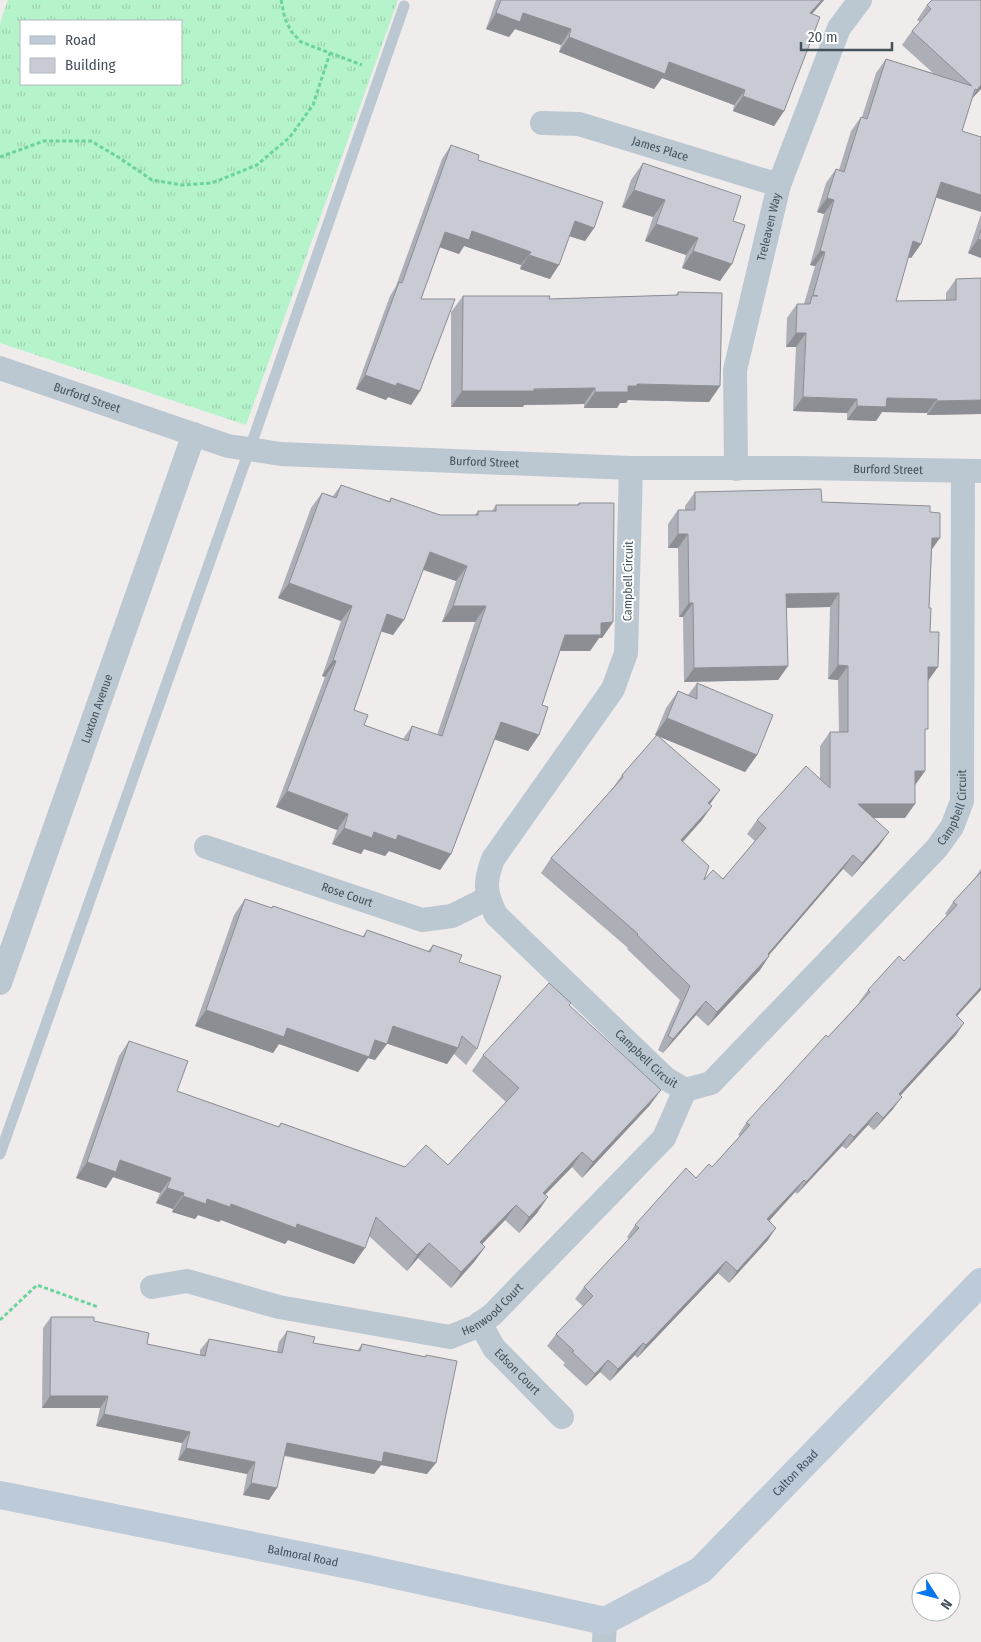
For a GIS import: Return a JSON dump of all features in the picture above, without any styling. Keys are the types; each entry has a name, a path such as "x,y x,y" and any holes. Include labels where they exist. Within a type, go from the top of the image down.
{"street":[{"name":"Treleaven Way","path":"736,469 735,370 778,185 839,28 860,0"},
{"name":"James Place","path":"542,123 578,124 778,185"},
{"name":"Burford Street","path":"0,368 228,446 281,454 631,468 972,471"},
{"name":"Luxton Avenue","path":"0,983 194,434"},
{"name":"Campbell Circuit","path":"631,468 626,653 613,689 493,860 486,877 488,898 496,915 665,1078 685,1090 711,1084 937,848 952,828 962,801 972,471"},
{"name":"Rose Court","path":"206,847 422,920 452,916 488,898"},
{"name":"Henwood Court","path":"152,1287 187,1281 279,1307 450,1337 492,1316 664,1138 685,1090"},
{"name":"Calton Road","path":"605,1632 701,1570 981,1282"},
{"name":"Edson Court","path":"480,1323 494,1348 562,1418"},
{"name":"Balmoral Road","path":"0,1495 359,1567 605,1632"}],"lane":[{"path":"0,1154 404,6"}],"path":[{"path":"281,0 284,19 301,42 381,72"},
{"path":"0,157 44,141 91,141 152,180 182,185 212,183 257,165 290,137 313,105 330,53"},
{"path":"0,1320 37,1285 98,1307"}],"green space":[{"path":"8,0 398,0 246,425 0,343 0,23"}],"building":[{"path":"501,0 822,0 810,13 820,17 784,111 743,96 745,90 669,62 665,74 569,37 571,29 523,13 520,22 496,13"},
{"path":"932,0 981,0 981,85 977,90 975,89 962,131 981,137 981,195 941,182 921,244 913,241 896,301 956,300 956,279 981,278 981,400 937,401 937,399 887,398 886,407 857,406 857,399 803,397 806,333 796,333 797,304 810,304 812,296 818,296 813,295 825,252 820,251 834,200 827,198 836,169 844,172 861,117 867,119 886,59 972,86 912,31 931,9 927,5"},
{"path":"451,145 479,155 478,160 603,202 594,228 575,221 559,265 529,255 531,252 472,231 469,240 445,232 421,299 455,299 420,391 397,383 396,386 365,375 399,282 402,283"},
{"path":"643,163 741,196 733,221 745,225 732,264 693,251 698,238 656,224 665,200 634,190"},
{"path":"981,229 981,240 978,239"},
{"path":"678,292 722,293 720,386 637,384 637,386 628,386 628,392 595,392 595,388 534,389 534,391 462,391 463,296 550,296 549,299 678,295"},
{"path":"341,485 390,502 391,498 440,515 478,515 478,511 496,511 496,505 614,503 613,622 601,623 601,635 565,635 542,705 548,707 539,735 501,722 451,854 398,835 396,840 374,832 372,838 344,828 348,814 287,791 336,661 333,660 352,606 289,583 322,493 336,498","holes":["430,552 467,566 453,606 486,606 442,736 412,726 408,741 364,725 368,715 354,710 387,614 404,620"]},
{"path":"821,489 822,502 930,506 930,512 940,513 940,538 932,538 929,608 931,608 930,632 939,632 938,667 928,667 928,729 925,729 925,771 915,771 915,804 858,804 889,832 862,863 853,855 768,954 769,956 717,1012 706,1001 673,1039 668,1036 690,986 638,934 551,858 623,777 622,775 657,735 720,790 708,803 712,806 681,840 709,866 704,880 713,870 723,879 766,828 757,820 806,766 830,788 830,732 848,732 848,666 838,665 839,593 786,594 788,666 694,668 693,603 689,603 688,534 678,534 678,510 695,510 695,492"},
{"path":"697,683 773,715 757,755 667,718 678,691 697,699"},
{"path":"981,872 981,987 956,1015 964,1023 899,1094 902,1097 883,1118 877,1112 854,1137 850,1134 806,1182 804,1180 767,1219 776,1228 737,1271 726,1261 646,1345 643,1343 618,1369 608,1360 595,1374 556,1334 593,1296 584,1287 639,1228 635,1225 686,1168 696,1178 709,1164 712,1167 750,1125 746,1123 826,1035 828,1037 870,992 868,990 899,956 904,961 957,905 953,902"},
{"path":"245,899 272,908 273,906 364,937 367,930 430,952 433,945 462,955 459,962 501,976 477,1049 462,1036 458,1048 393,1026 387,1044 375,1040 369,1057 287,1028 284,1037 206,1010"},
{"path":"549,983 571,1003 569,1005 661,1090 593,1162 582,1152 543,1193 548,1197 529,1217 516,1205 480,1242 485,1247 461,1272 429,1243 417,1255 376,1217 365,1248 297,1224 296,1228 231,1204 230,1207 207,1199 206,1204 183,1196 184,1193 167,1188 171,1178 120,1160 116,1172 87,1162 129,1041 188,1061 177,1091 279,1127 281,1123 405,1167 426,1145 448,1165 519,1088 483,1055"},
{"path":"51,1317 94,1317 94,1321 149,1333 147,1344 205,1356 209,1339 282,1353 287,1331 315,1337 313,1343 360,1351 362,1344 426,1357 426,1355 457,1361 436,1463 384,1452 382,1462 287,1443 277,1488 251,1483 255,1462 186,1448 190,1432 104,1414 108,1396 50,1396"}]}
